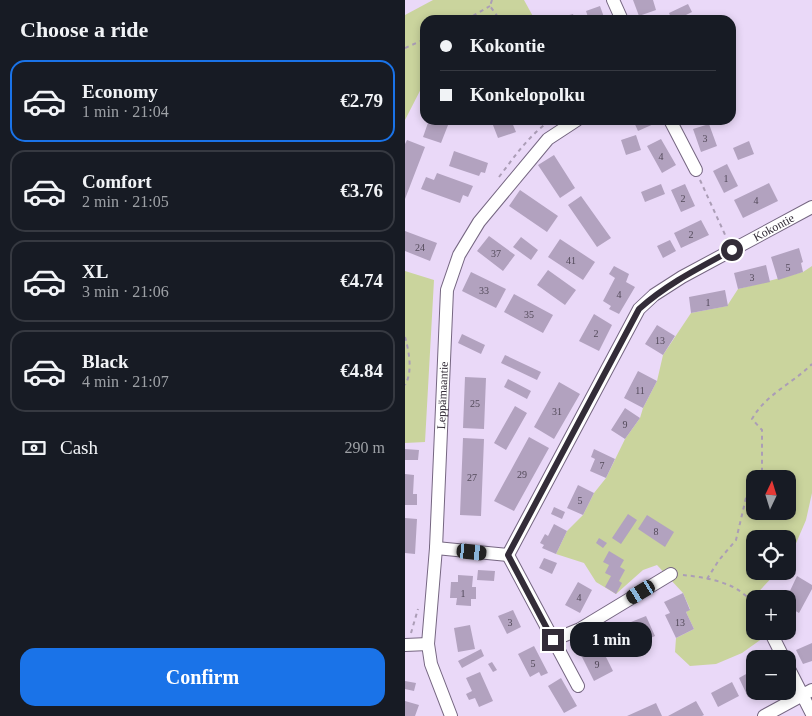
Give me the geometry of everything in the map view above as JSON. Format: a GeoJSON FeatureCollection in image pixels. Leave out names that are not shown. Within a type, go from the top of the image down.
{"type":"FeatureCollection","features":[{"type":"Feature","properties":{"kind":"street"},"geometry":{"type":"LineString","coordinates":[[613,0],[620,15]]}},
{"type":"Feature","properties":{"kind":"street","name":"Leppämaantie"},"geometry":{"type":"LineString","coordinates":[[451,716],[431,664],[428,644],[436,548],[447,290],[459,255],[479,222],[548,138],[569,125]]}},
{"type":"Feature","properties":{"kind":"street"},"geometry":{"type":"LineString","coordinates":[[672,125],[695,170]]}},
{"type":"Feature","properties":{"kind":"street","name":"Kokontie"},"geometry":{"type":"LineString","coordinates":[[508,555],[639,309],[654,295],[682,277],[812,207]]}},
{"type":"Feature","properties":{"kind":"street"},"geometry":{"type":"LineString","coordinates":[[436,548],[508,555],[578,686]]}},
{"type":"Feature","properties":{"kind":"street"},"geometry":{"type":"LineString","coordinates":[[553,640],[579,628],[671,574]]}},
{"type":"Feature","properties":{"kind":"street"},"geometry":{"type":"LineString","coordinates":[[405,645],[428,644]]}},
{"type":"Feature","properties":{"kind":"street"},"geometry":{"type":"LineString","coordinates":[[796,678],[807,692],[812,714]]}},
{"type":"Feature","properties":{"kind":"street"},"geometry":{"type":"LineString","coordinates":[[764,716],[807,692]]}},
{"type":"Feature","properties":{"kind":"path"},"geometry":{"type":"LineString","coordinates":[[475,15],[490,6],[492,0]]}},
{"type":"Feature","properties":{"kind":"path"},"geometry":{"type":"LineString","coordinates":[[490,6],[496,15]]}},
{"type":"Feature","properties":{"kind":"path"},"geometry":{"type":"LineString","coordinates":[[405,48],[420,41]]}},
{"type":"Feature","properties":{"kind":"path"},"geometry":{"type":"LineString","coordinates":[[695,170],[732,250]]}},
{"type":"Feature","properties":{"kind":"path"},"geometry":{"type":"LineString","coordinates":[[405,337],[410,353],[408,381],[405,386]]}},
{"type":"Feature","properties":{"kind":"path"},"geometry":{"type":"LineString","coordinates":[[762,470],[762,430],[752,419],[759,407],[770,396],[800,376],[812,364]]}},
{"type":"Feature","properties":{"kind":"path"},"geometry":{"type":"LineString","coordinates":[[707,579],[719,560],[736,540],[746,497]]}},
{"type":"Feature","properties":{"kind":"path"},"geometry":{"type":"LineString","coordinates":[[671,574],[724,583],[746,596]]}},
{"type":"Feature","properties":{"kind":"green space"},"geometry":{"type":"Polygon","coordinates":[[[433,0],[524,0],[532,15],[420,15],[420,91],[405,120],[405,15],[433,0]]]}},
{"type":"Feature","properties":{"kind":"green space"},"geometry":{"type":"Polygon","coordinates":[[[812,266],[812,493],[806,520],[796,543],[796,530],[746,530],[746,580],[770,580],[760,590],[746,590],[746,640],[760,640],[742,653],[716,664],[690,666],[675,652],[676,638],[694,629],[686,612],[690,609],[683,593],[657,565],[643,570],[616,594],[596,582],[584,563],[556,554],[567,531],[583,515],[594,493],[606,478],[625,439],[640,418],[657,381],[663,355],[691,313],[727,306],[738,289],[803,272],[812,266]]]}},
{"type":"Feature","properties":{"kind":"green space"},"geometry":{"type":"Polygon","coordinates":[[[405,271],[434,280],[425,442],[405,443],[405,271]]]}},
{"type":"Feature","properties":{"kind":"building"},"geometry":{"type":"Polygon","coordinates":[[[633,0],[653,0],[656,10],[639,15],[633,0]]]}},
{"type":"Feature","properties":{"kind":"building"},"geometry":{"type":"Polygon","coordinates":[[[688,4],[692,12],[686,15],[670,15],[669,13],[688,4]]]}},
{"type":"Feature","properties":{"kind":"building"},"geometry":{"type":"Polygon","coordinates":[[[600,6],[603,15],[587,15],[586,11],[600,6]]]}},
{"type":"Feature","properties":{"kind":"building"},"geometry":{"type":"Polygon","coordinates":[[[427,125],[448,125],[441,143],[423,137],[427,125]]]}},
{"type":"Feature","properties":{"kind":"building"},"geometry":{"type":"Polygon","coordinates":[[[493,125],[513,125],[516,132],[498,138],[493,125]]]}},
{"type":"Feature","properties":{"kind":"building"},"geometry":{"type":"Polygon","coordinates":[[[635,125],[652,125],[638,131],[635,125]]]}},
{"type":"Feature","properties":{"kind":"building"},"geometry":{"type":"Polygon","coordinates":[[[709,125],[717,146],[701,152],[693,129],[709,125]]]}},
{"type":"Feature","properties":{"kind":"building"},"geometry":{"type":"Polygon","coordinates":[[[636,135],[641,150],[626,155],[621,140],[636,135]]]}},
{"type":"Feature","properties":{"kind":"building"},"geometry":{"type":"Polygon","coordinates":[[[661,139],[676,165],[662,173],[647,146],[661,139]]]}},
{"type":"Feature","properties":{"kind":"building"},"geometry":{"type":"Polygon","coordinates":[[[407,140],[425,147],[405,199],[405,144],[407,140]]]}},
{"type":"Feature","properties":{"kind":"building"},"geometry":{"type":"Polygon","coordinates":[[[749,141],[754,154],[738,160],[733,148],[749,141]]]}},
{"type":"Feature","properties":{"kind":"building"},"geometry":{"type":"Polygon","coordinates":[[[454,151],[488,163],[485,173],[481,172],[479,176],[449,166],[454,151]]]}},
{"type":"Feature","properties":{"kind":"building"},"geometry":{"type":"Polygon","coordinates":[[[554,155],[575,188],[560,198],[538,165],[554,155]]]}},
{"type":"Feature","properties":{"kind":"building"},"geometry":{"type":"Polygon","coordinates":[[[727,164],[738,186],[724,193],[713,171],[727,164]]]}},
{"type":"Feature","properties":{"kind":"building"},"geometry":{"type":"Polygon","coordinates":[[[437,173],[473,186],[468,197],[463,195],[460,203],[421,189],[426,177],[434,180],[437,173]]]}},
{"type":"Feature","properties":{"kind":"building"},"geometry":{"type":"Polygon","coordinates":[[[769,183],[778,201],[743,218],[734,200],[769,183]]]}},
{"type":"Feature","properties":{"kind":"building"},"geometry":{"type":"Polygon","coordinates":[[[661,184],[665,194],[645,202],[641,192],[661,184]]]}},
{"type":"Feature","properties":{"kind":"building"},"geometry":{"type":"Polygon","coordinates":[[[685,184],[695,206],[681,212],[671,190],[685,184]]]}},
{"type":"Feature","properties":{"kind":"building"},"geometry":{"type":"Polygon","coordinates":[[[520,190],[558,216],[547,232],[509,206],[520,190]]]}},
{"type":"Feature","properties":{"kind":"building"},"geometry":{"type":"Polygon","coordinates":[[[581,196],[611,238],[597,247],[568,205],[581,196]]]}},
{"type":"Feature","properties":{"kind":"building"},"geometry":{"type":"Polygon","coordinates":[[[701,220],[709,235],[681,248],[674,233],[701,220]]]}},
{"type":"Feature","properties":{"kind":"building"},"geometry":{"type":"Polygon","coordinates":[[[405,231],[437,243],[430,261],[405,251],[405,231]]]}},
{"type":"Feature","properties":{"kind":"building"},"geometry":{"type":"Polygon","coordinates":[[[489,236],[515,255],[503,271],[477,251],[489,236]]]}},
{"type":"Feature","properties":{"kind":"building"},"geometry":{"type":"Polygon","coordinates":[[[521,237],[538,250],[531,260],[513,247],[521,237]]]}},
{"type":"Feature","properties":{"kind":"building"},"geometry":{"type":"Polygon","coordinates":[[[560,239],[595,262],[583,280],[548,257],[560,239]]]}},
{"type":"Feature","properties":{"kind":"building"},"geometry":{"type":"Polygon","coordinates":[[[670,240],[676,251],[663,258],[657,246],[670,240]]]}},
{"type":"Feature","properties":{"kind":"building"},"geometry":{"type":"Polygon","coordinates":[[[799,248],[803,262],[801,263],[803,272],[778,280],[771,257],[799,248]]]}},
{"type":"Feature","properties":{"kind":"building"},"geometry":{"type":"Polygon","coordinates":[[[766,265],[770,282],[738,289],[734,273],[766,265]]]}},
{"type":"Feature","properties":{"kind":"building"},"geometry":{"type":"Polygon","coordinates":[[[614,266],[629,274],[626,282],[635,287],[619,314],[609,309],[611,306],[603,301],[615,278],[609,274],[614,266]]]}},
{"type":"Feature","properties":{"kind":"building"},"geometry":{"type":"Polygon","coordinates":[[[548,270],[576,290],[565,305],[537,285],[548,270]]]}},
{"type":"Feature","properties":{"kind":"building"},"geometry":{"type":"Polygon","coordinates":[[[471,272],[506,289],[496,308],[462,291],[471,272]]]}},
{"type":"Feature","properties":{"kind":"building"},"geometry":{"type":"Polygon","coordinates":[[[725,290],[728,306],[691,313],[689,297],[725,290]]]}},
{"type":"Feature","properties":{"kind":"building"},"geometry":{"type":"Polygon","coordinates":[[[514,294],[553,315],[543,333],[504,312],[514,294]]]}},
{"type":"Feature","properties":{"kind":"building"},"geometry":{"type":"Polygon","coordinates":[[[594,314],[612,325],[599,351],[579,341],[594,314]]]}},
{"type":"Feature","properties":{"kind":"building"},"geometry":{"type":"Polygon","coordinates":[[[657,325],[675,336],[663,355],[645,344],[657,325]]]}},
{"type":"Feature","properties":{"kind":"building"},"geometry":{"type":"Polygon","coordinates":[[[462,334],[485,345],[481,354],[458,343],[462,334]]]}},
{"type":"Feature","properties":{"kind":"building"},"geometry":{"type":"Polygon","coordinates":[[[505,355],[541,372],[537,380],[501,363],[505,355]]]}},
{"type":"Feature","properties":{"kind":"building"},"geometry":{"type":"Polygon","coordinates":[[[638,371],[657,381],[643,408],[624,398],[638,371]]]}},
{"type":"Feature","properties":{"kind":"building"},"geometry":{"type":"Polygon","coordinates":[[[465,377],[486,378],[484,429],[463,428],[465,377]]]}},
{"type":"Feature","properties":{"kind":"building"},"geometry":{"type":"Polygon","coordinates":[[[508,379],[531,391],[527,399],[504,387],[508,379]]]}},
{"type":"Feature","properties":{"kind":"building"},"geometry":{"type":"Polygon","coordinates":[[[559,382],[580,394],[554,439],[534,427],[559,382]]]}},
{"type":"Feature","properties":{"kind":"building"},"geometry":{"type":"Polygon","coordinates":[[[515,406],[527,413],[506,450],[494,443],[515,406]]]}},
{"type":"Feature","properties":{"kind":"building"},"geometry":{"type":"Polygon","coordinates":[[[625,408],[640,418],[625,439],[611,430],[625,408]]]}},
{"type":"Feature","properties":{"kind":"building"},"geometry":{"type":"Polygon","coordinates":[[[529,437],[549,448],[514,511],[494,501],[529,437]]]}},
{"type":"Feature","properties":{"kind":"building"},"geometry":{"type":"Polygon","coordinates":[[[463,438],[484,439],[481,516],[460,515],[463,438]]]}},
{"type":"Feature","properties":{"kind":"building"},"geometry":{"type":"Polygon","coordinates":[[[405,449],[419,450],[418,460],[405,460],[405,449]]]}},
{"type":"Feature","properties":{"kind":"building"},"geometry":{"type":"Polygon","coordinates":[[[594,449],[615,459],[606,478],[590,471],[595,459],[591,457],[594,449]]]}},
{"type":"Feature","properties":{"kind":"building"},"geometry":{"type":"Polygon","coordinates":[[[405,474],[414,475],[413,494],[417,494],[417,505],[405,505],[405,474]]]}},
{"type":"Feature","properties":{"kind":"building"},"geometry":{"type":"Polygon","coordinates":[[[578,485],[594,493],[583,515],[567,508],[578,485]]]}},
{"type":"Feature","properties":{"kind":"building"},"geometry":{"type":"Polygon","coordinates":[[[554,507],[565,512],[562,519],[551,514],[554,507]]]}},
{"type":"Feature","properties":{"kind":"building"},"geometry":{"type":"Polygon","coordinates":[[[628,514],[637,520],[621,544],[612,538],[628,514]]]}},
{"type":"Feature","properties":{"kind":"building"},"geometry":{"type":"Polygon","coordinates":[[[647,515],[674,532],[665,547],[638,529],[647,515]]]}},
{"type":"Feature","properties":{"kind":"building"},"geometry":{"type":"Polygon","coordinates":[[[405,518],[417,519],[415,554],[405,553],[405,518]]]}},
{"type":"Feature","properties":{"kind":"building"},"geometry":{"type":"Polygon","coordinates":[[[554,524],[567,531],[556,554],[542,548],[544,545],[540,543],[545,534],[548,536],[554,524]]]}},
{"type":"Feature","properties":{"kind":"building"},"geometry":{"type":"Polygon","coordinates":[[[599,538],[607,543],[603,548],[596,543],[599,538]]]}},
{"type":"Feature","properties":{"kind":"building"},"geometry":{"type":"Polygon","coordinates":[[[609,551],[624,560],[620,567],[625,570],[619,581],[622,583],[616,594],[605,587],[611,576],[605,573],[609,565],[603,562],[609,551]]]}},
{"type":"Feature","properties":{"kind":"building"},"geometry":{"type":"Polygon","coordinates":[[[544,558],[557,563],[552,574],[539,568],[544,558]]]}},
{"type":"Feature","properties":{"kind":"building"},"geometry":{"type":"Polygon","coordinates":[[[478,570],[495,571],[494,581],[477,580],[478,570]]]}},
{"type":"Feature","properties":{"kind":"building"},"geometry":{"type":"Polygon","coordinates":[[[458,575],[473,576],[472,587],[476,587],[476,599],[471,599],[471,606],[456,605],[457,598],[450,598],[451,582],[458,582],[458,575]]]}},
{"type":"Feature","properties":{"kind":"building"},"geometry":{"type":"Polygon","coordinates":[[[797,576],[812,585],[812,589],[799,613],[796,611],[796,590],[790,590],[797,576]]]}},
{"type":"Feature","properties":{"kind":"building"},"geometry":{"type":"Polygon","coordinates":[[[578,582],[592,590],[580,613],[565,605],[578,582]]]}},
{"type":"Feature","properties":{"kind":"building"},"geometry":{"type":"Polygon","coordinates":[[[683,593],[690,610],[686,612],[694,629],[676,638],[665,615],[670,613],[664,602],[683,593]]]}},
{"type":"Feature","properties":{"kind":"building"},"geometry":{"type":"Polygon","coordinates":[[[513,610],[521,627],[507,634],[498,616],[513,610]]]}},
{"type":"Feature","properties":{"kind":"building"},"geometry":{"type":"Polygon","coordinates":[[[646,616],[655,636],[633,646],[630,641],[623,644],[616,628],[646,616]]]}},
{"type":"Feature","properties":{"kind":"building"},"geometry":{"type":"Polygon","coordinates":[[[470,625],[475,649],[458,652],[454,628],[470,625]]]}},
{"type":"Feature","properties":{"kind":"building"},"geometry":{"type":"Polygon","coordinates":[[[605,633],[609,643],[601,646],[596,637],[605,633]]]}},
{"type":"Feature","properties":{"kind":"building"},"geometry":{"type":"Polygon","coordinates":[[[812,643],[812,661],[803,664],[796,650],[812,643]]]}},
{"type":"Feature","properties":{"kind":"building"},"geometry":{"type":"Polygon","coordinates":[[[534,646],[548,673],[541,676],[539,672],[530,677],[518,654],[534,646]]]}},
{"type":"Feature","properties":{"kind":"building"},"geometry":{"type":"Polygon","coordinates":[[[601,647],[613,671],[594,681],[582,657],[601,647]]]}},
{"type":"Feature","properties":{"kind":"building"},"geometry":{"type":"Polygon","coordinates":[[[481,649],[484,656],[462,668],[458,661],[481,649]]]}},
{"type":"Feature","properties":{"kind":"building"},"geometry":{"type":"Polygon","coordinates":[[[492,662],[497,670],[493,672],[488,664],[492,662]]]}},
{"type":"Feature","properties":{"kind":"building"},"geometry":{"type":"Polygon","coordinates":[[[480,672],[493,701],[479,707],[475,698],[469,700],[466,694],[472,691],[466,678],[480,672]]]}},
{"type":"Feature","properties":{"kind":"building"},"geometry":{"type":"Polygon","coordinates":[[[746,674],[746,693],[739,678],[746,674]]]}},
{"type":"Feature","properties":{"kind":"building"},"geometry":{"type":"Polygon","coordinates":[[[561,678],[577,706],[564,713],[548,686],[561,678]]]}},
{"type":"Feature","properties":{"kind":"building"},"geometry":{"type":"Polygon","coordinates":[[[405,681],[416,683],[414,691],[405,689],[405,681]]]}},
{"type":"Feature","properties":{"kind":"building"},"geometry":{"type":"Polygon","coordinates":[[[732,682],[739,696],[718,707],[711,693],[732,682]]]}},
{"type":"Feature","properties":{"kind":"building"},"geometry":{"type":"Polygon","coordinates":[[[405,701],[419,705],[415,716],[405,716],[405,701]]]}},
{"type":"Feature","properties":{"kind":"building"},"geometry":{"type":"Polygon","coordinates":[[[696,701],[704,715],[668,716],[696,701]]]}},
{"type":"Feature","properties":{"kind":"building"},"geometry":{"type":"Polygon","coordinates":[[[656,703],[662,716],[627,716],[656,703]]]}},
{"type":"Feature","properties":{"kind":"route"},"geometry":{"type":"LineString","coordinates":[[553,640],[508,555],[639,309],[654,295],[682,277],[732,250]]}}]}
